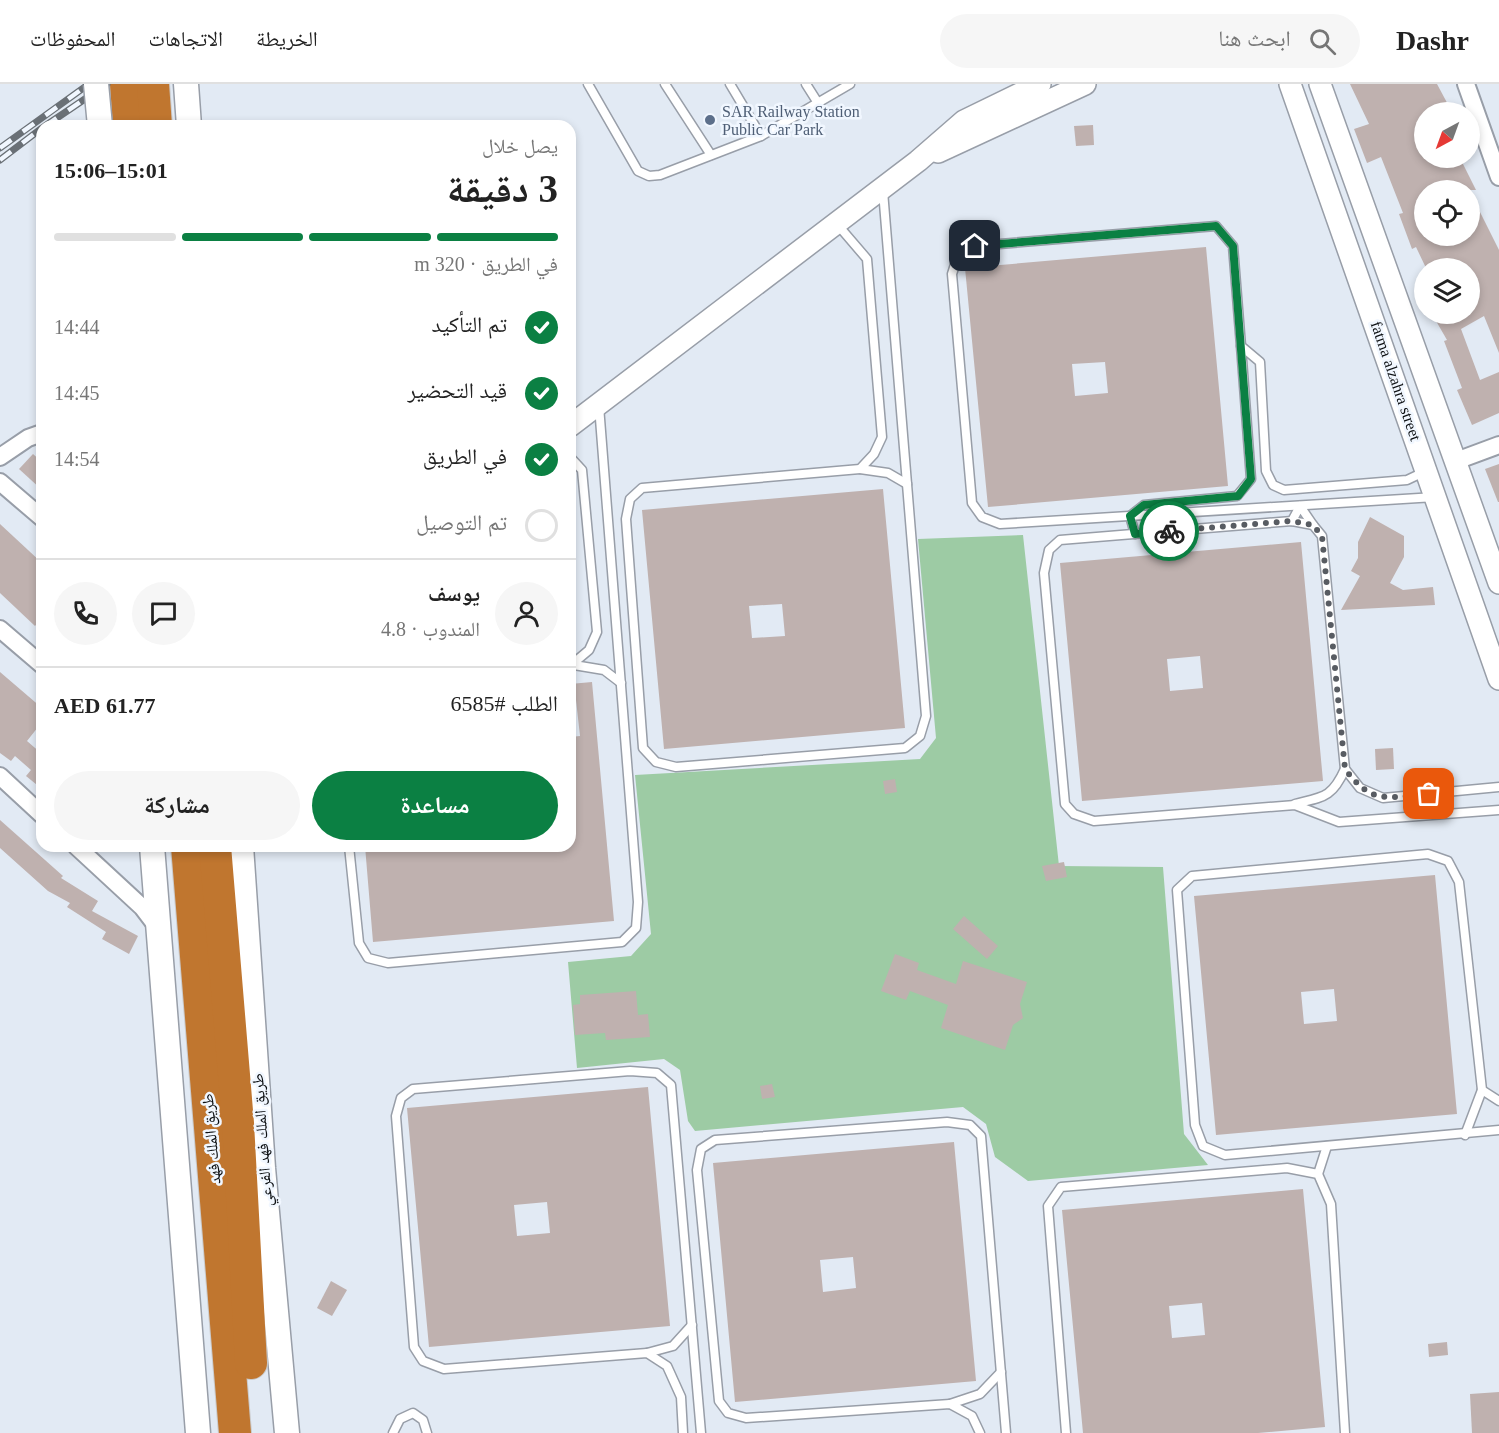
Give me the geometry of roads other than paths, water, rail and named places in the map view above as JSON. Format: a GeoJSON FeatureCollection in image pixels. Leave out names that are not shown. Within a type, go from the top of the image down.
{"type":"FeatureCollection","features":[{"type":"Feature","properties":{"kind":"highway"},"geometry":{"type":"LineString","coordinates":[[126,84],[129,120]]}},
{"type":"Feature","properties":{"kind":"highway"},"geometry":{"type":"LineString","coordinates":[[153,84],[156,120]]}},
{"type":"Feature","properties":{"kind":"highway","name":"طريق الملك فهد"},"geometry":{"type":"LineString","coordinates":[[187,852],[235,1433]]}},
{"type":"Feature","properties":{"kind":"highway","name":"طريق الملك فهد"},"geometry":{"type":"LineString","coordinates":[[215,852],[238,1123],[249,1345],[257,1433]]}},
{"type":"Feature","properties":{"kind":"main road"},"geometry":{"type":"LineString","coordinates":[[96,84],[99,120]]}},
{"type":"Feature","properties":{"kind":"main road"},"geometry":{"type":"LineString","coordinates":[[186,84],[189,120]]}},
{"type":"Feature","properties":{"kind":"main road"},"geometry":{"type":"LineString","coordinates":[[153,852],[198,1433]]}},
{"type":"Feature","properties":{"kind":"main road","name":"طريق الملك فهد الفرعي"},"geometry":{"type":"LineString","coordinates":[[241,852],[263,1168],[287,1433]]}},
{"type":"Feature","properties":{"kind":"street"},"geometry":{"type":"LineString","coordinates":[[576,421],[918,161],[964,121],[1040,84]]}},
{"type":"Feature","properties":{"kind":"street"},"geometry":{"type":"LineString","coordinates":[[918,161],[1085,84]]}},
{"type":"Feature","properties":{"kind":"street","name":"fatma alzahra street"},"geometry":{"type":"LineString","coordinates":[[1290,84],[1499,679]]}},
{"type":"Feature","properties":{"kind":"street"},"geometry":{"type":"LineString","coordinates":[[1320,84],[1499,583]]}},
{"type":"Feature","properties":{"kind":"street"},"geometry":{"type":"LineString","coordinates":[[1466,84],[1499,177]]}},
{"type":"Feature","properties":{"kind":"street"},"geometry":{"type":"LineString","coordinates":[[0,457],[36,435]]}},
{"type":"Feature","properties":{"kind":"street"},"geometry":{"type":"LineString","coordinates":[[1456,461],[1499,445]]}},
{"type":"Feature","properties":{"kind":"street"},"geometry":{"type":"LineString","coordinates":[[1427,471],[1441,467],[1447,472],[1462,511],[1491,559]]}},
{"type":"Feature","properties":{"kind":"street"},"geometry":{"type":"LineString","coordinates":[[0,482],[36,513]]}},
{"type":"Feature","properties":{"kind":"street"},"geometry":{"type":"LineString","coordinates":[[0,629],[36,660]]}},
{"type":"Feature","properties":{"kind":"street"},"geometry":{"type":"LineString","coordinates":[[0,776],[36,809]]}},
{"type":"Feature","properties":{"kind":"street"},"geometry":{"type":"LineString","coordinates":[[82,852],[142,907],[159,928]]}},
{"type":"Feature","properties":{"kind":"lane"},"geometry":{"type":"LineString","coordinates":[[588,84],[638,171],[649,176],[660,175],[760,136],[850,84]]}},
{"type":"Feature","properties":{"kind":"lane"},"geometry":{"type":"LineString","coordinates":[[665,84],[711,155]]}},
{"type":"Feature","properties":{"kind":"lane"},"geometry":{"type":"LineString","coordinates":[[730,84],[760,136]]}},
{"type":"Feature","properties":{"kind":"lane"},"geometry":{"type":"LineString","coordinates":[[806,84],[818,103]]}},
{"type":"Feature","properties":{"kind":"lane"},"geometry":{"type":"LineString","coordinates":[[995,106],[1015,84]]}},
{"type":"Feature","properties":{"kind":"lane"},"geometry":{"type":"LineString","coordinates":[[882,188],[907,484],[926,716],[920,736],[905,748],[676,768],[656,762],[643,748],[626,519],[630,499],[642,488],[860,470],[888,473],[907,484]]}},
{"type":"Feature","properties":{"kind":"lane"},"geometry":{"type":"LineString","coordinates":[[836,223],[867,259],[882,437],[874,454],[860,470]]}},
{"type":"Feature","properties":{"kind":"lane"},"geometry":{"type":"LineString","coordinates":[[1130,516],[1144,505],[1238,496],[1251,479],[1233,246],[1216,226],[975,246],[958,255],[952,274],[972,503],[982,517],[999,524],[1130,516],[1436,497]]}},
{"type":"Feature","properties":{"kind":"lane"},"geometry":{"type":"LineString","coordinates":[[1241,346],[1260,362],[1266,471],[1273,485],[1284,490],[1407,480],[1427,471]]}},
{"type":"Feature","properties":{"kind":"lane"},"geometry":{"type":"LineString","coordinates":[[350,852],[359,943],[368,958],[388,963],[622,942],[636,928],[638,902],[599,404]]}},
{"type":"Feature","properties":{"kind":"lane"},"geometry":{"type":"LineString","coordinates":[[576,464],[582,470],[597,632],[589,650],[576,662]]}},
{"type":"Feature","properties":{"kind":"lane"},"geometry":{"type":"LineString","coordinates":[[1292,521],[1300,506],[1322,536],[1345,769],[1338,785],[1328,796],[1295,805],[1094,821],[1074,814],[1065,804],[1044,573],[1049,550],[1060,540],[1292,521],[1313,525]]}},
{"type":"Feature","properties":{"kind":"lane"},"geometry":{"type":"LineString","coordinates":[[1130,516],[1135,534]]}},
{"type":"Feature","properties":{"kind":"lane"},"geometry":{"type":"LineString","coordinates":[[576,666],[604,670],[621,682]]}},
{"type":"Feature","properties":{"kind":"lane"},"geometry":{"type":"LineString","coordinates":[[1345,769],[1360,788],[1383,798],[1499,787]]}},
{"type":"Feature","properties":{"kind":"lane"},"geometry":{"type":"LineString","coordinates":[[1295,805],[1340,822],[1499,810]]}},
{"type":"Feature","properties":{"kind":"lane"},"geometry":{"type":"LineString","coordinates":[[1465,1135],[1482,1090],[1459,882],[1448,861],[1428,854],[1192,876],[1177,890],[1195,1125],[1203,1146],[1225,1155],[1465,1135],[1499,1130]]}},
{"type":"Feature","properties":{"kind":"lane"},"geometry":{"type":"LineString","coordinates":[[692,1325],[673,1346],[647,1353],[444,1369],[423,1361],[414,1347],[396,1116],[401,1098],[413,1089],[630,1071],[657,1072],[671,1085],[692,1325],[701,1433]]}},
{"type":"Feature","properties":{"kind":"lane"},"geometry":{"type":"LineString","coordinates":[[1482,1090],[1499,1101]]}},
{"type":"Feature","properties":{"kind":"lane"},"geometry":{"type":"LineString","coordinates":[[1001,1372],[980,1394],[950,1404],[746,1418],[728,1413],[719,1401],[697,1170],[702,1149],[715,1140],[947,1122],[970,1125],[981,1136],[1001,1372],[1006,1433]]}},
{"type":"Feature","properties":{"kind":"lane"},"geometry":{"type":"LineString","coordinates":[[1327,1146],[1318,1174],[1331,1204],[1344,1432]]}},
{"type":"Feature","properties":{"kind":"lane"},"geometry":{"type":"LineString","coordinates":[[1066,1433],[1048,1206],[1061,1186],[1287,1168],[1318,1174]]}},
{"type":"Feature","properties":{"kind":"lane"},"geometry":{"type":"LineString","coordinates":[[647,1353],[667,1366],[681,1397],[682,1433]]}},
{"type":"Feature","properties":{"kind":"lane"},"geometry":{"type":"LineString","coordinates":[[950,1404],[972,1416],[980,1433]]}},
{"type":"Feature","properties":{"kind":"lane"},"geometry":{"type":"LineString","coordinates":[[393,1433],[400,1419],[413,1413],[423,1420],[427,1433]]}},
{"type":"Feature","properties":{"kind":"railway"},"geometry":{"type":"LineString","coordinates":[[39,120],[89,84]]}},
{"type":"Feature","properties":{"kind":"railway"},"geometry":{"type":"LineString","coordinates":[[54,120],[107,84]]}},
{"type":"Feature","properties":{"kind":"railway"},"geometry":{"type":"LineString","coordinates":[[0,148],[36,122]]}},
{"type":"Feature","properties":{"kind":"railway"},"geometry":{"type":"LineString","coordinates":[[0,160],[36,133]]}},
{"type":"Feature","properties":{"kind":"place","name":"SAR Railway Station Public Car Park"},"geometry":{"type":"Point","coordinates":[710,120]}}]}
